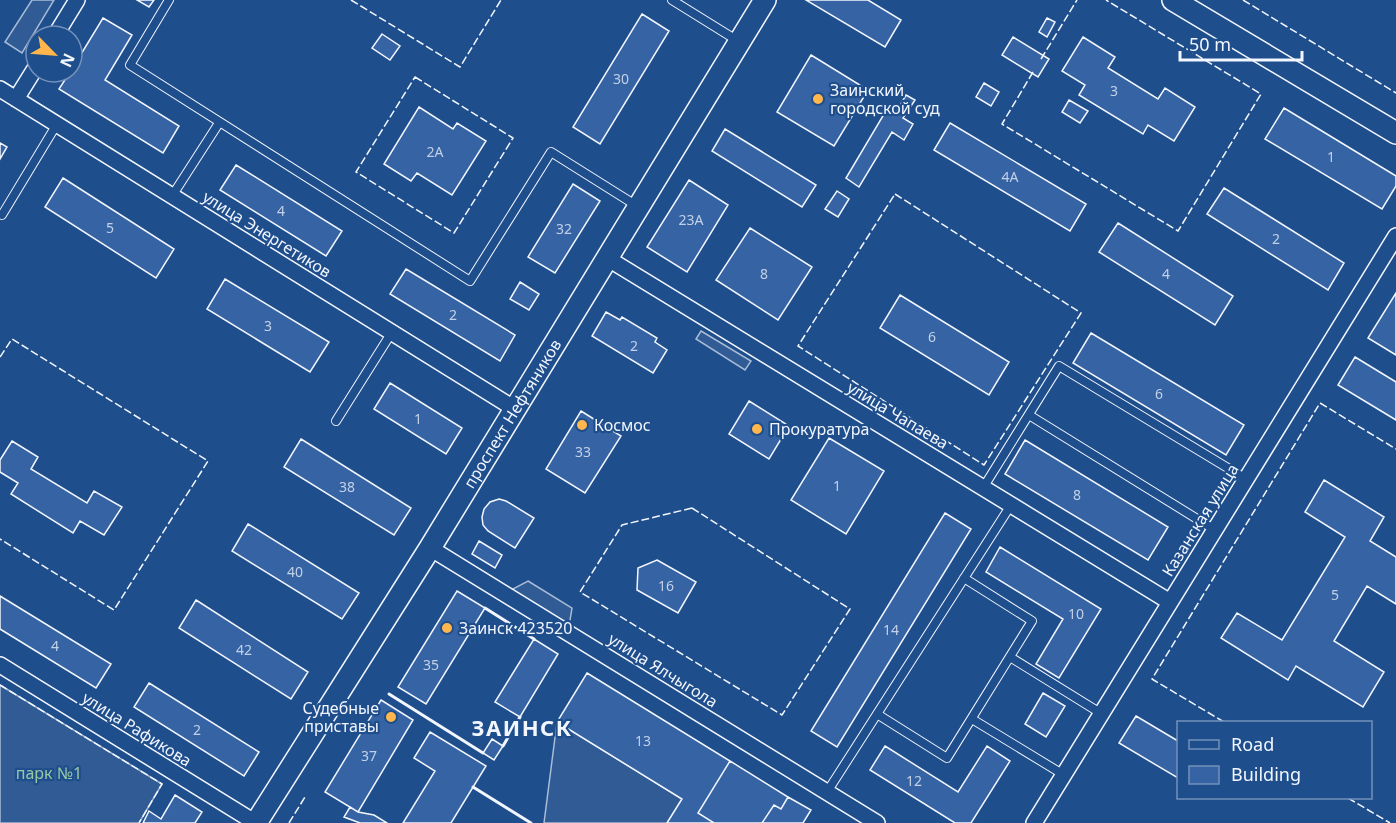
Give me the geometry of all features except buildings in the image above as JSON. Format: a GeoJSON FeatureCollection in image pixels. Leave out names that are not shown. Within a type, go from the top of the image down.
{"type":"FeatureCollection","features":[{"type":"Feature","properties":{"kind":"main road","name":"проспект Нефтяников"},"geometry":{"type":"LineString","coordinates":[[256,823],[430,548],[765,0]]}},
{"type":"Feature","properties":{"kind":"main road"},"geometry":{"type":"LineString","coordinates":[[1173,0],[1396,133]]}},
{"type":"Feature","properties":{"kind":"street"},"geometry":{"type":"LineString","coordinates":[[62,24],[77,0]]}},
{"type":"Feature","properties":{"kind":"street"},"geometry":{"type":"LineString","coordinates":[[16,99],[25,84]]}},
{"type":"Feature","properties":{"kind":"street","name":"улица Энергетиков"},"geometry":{"type":"LineString","coordinates":[[0,89],[515,409]]}},
{"type":"Feature","properties":{"kind":"street","name":"Казанская улица"},"geometry":{"type":"LineString","coordinates":[[1034,823],[1396,236]]}},
{"type":"Feature","properties":{"kind":"street","name":"улица Чапаева"},"geometry":{"type":"LineString","coordinates":[[607,258],[1170,602]]}},
{"type":"Feature","properties":{"kind":"street","name":"улица Ялчыгола"},"geometry":{"type":"LineString","coordinates":[[430,548],[877,823]]}},
{"type":"Feature","properties":{"kind":"street","name":"улица Рафикова"},"geometry":{"type":"LineString","coordinates":[[0,665],[256,823]]}},
{"type":"Feature","properties":{"kind":"lane"},"geometry":{"type":"LineString","coordinates":[[169,0],[130,66],[470,281],[551,152],[639,206]]}},
{"type":"Feature","properties":{"kind":"lane"},"geometry":{"type":"LineString","coordinates":[[672,0],[739,42]]}},
{"type":"Feature","properties":{"kind":"lane"},"geometry":{"type":"LineString","coordinates":[[172,196],[219,123]]}},
{"type":"Feature","properties":{"kind":"lane"},"geometry":{"type":"LineString","coordinates":[[2,215],[57,124]]}},
{"type":"Feature","properties":{"kind":"lane"},"geometry":{"type":"LineString","coordinates":[[336,421],[392,332]]}},
{"type":"Feature","properties":{"kind":"lane"},"geometry":{"type":"LineString","coordinates":[[983,488],[1059,366],[1246,479]]}},
{"type":"Feature","properties":{"kind":"lane"},"geometry":{"type":"LineString","coordinates":[[1029,415],[1215,530]]}},
{"type":"Feature","properties":{"kind":"lane"},"geometry":{"type":"LineString","coordinates":[[827,792],[1011,505]]}},
{"type":"Feature","properties":{"kind":"lane"},"geometry":{"type":"LineString","coordinates":[[877,714],[947,758],[1032,621],[964,578]]}},
{"type":"Feature","properties":{"kind":"lane"},"geometry":{"type":"LineString","coordinates":[[1010,657],[1102,714]]}},
{"type":"Feature","properties":{"kind":"lane"},"geometry":{"type":"LineString","coordinates":[[972,718],[1064,774]]}},
{"type":"Feature","properties":{"kind":"shaded area"},"geometry":{"type":"Polygon","coordinates":[[[32,0],[54,0],[40,24],[24,24],[22,53],[5,42],[32,0]]]}},
{"type":"Feature","properties":{"kind":"shaded area"},"geometry":{"type":"Polygon","coordinates":[[[701,331],[751,361],[745,370],[696,339],[701,331]]]}},
{"type":"Feature","properties":{"kind":"shaded area"},"geometry":{"type":"Polygon","coordinates":[[[528,581],[572,608],[569,626],[511,590],[528,581]]]}},
{"type":"Feature","properties":{"kind":"shaded area","name":"парк №1"},"geometry":{"type":"Polygon","coordinates":[[[0,685],[162,784],[139,823],[0,823],[0,685]]]}},
{"type":"Feature","properties":{"kind":"shaded area"},"geometry":{"type":"Polygon","coordinates":[[[557,722],[682,799],[667,823],[544,823],[557,722]]]}},
{"type":"Feature","properties":{"kind":"fence"},"geometry":{"type":"LineString","coordinates":[[351,0],[460,67],[501,0]]}},
{"type":"Feature","properties":{"kind":"fence"},"geometry":{"type":"LineString","coordinates":[[1041,59],[1077,0]]}},
{"type":"Feature","properties":{"kind":"fence"},"geometry":{"type":"LineString","coordinates":[[1033,72],[1002,124],[1178,231],[1261,94],[1106,0]]}},
{"type":"Feature","properties":{"kind":"fence"},"geometry":{"type":"LineString","coordinates":[[1243,0],[1396,93]]}},
{"type":"Feature","properties":{"kind":"fence"},"geometry":{"type":"LineString","coordinates":[[415,77],[513,138],[454,233],[356,172],[415,77]]}},
{"type":"Feature","properties":{"kind":"fence"},"geometry":{"type":"LineString","coordinates":[[895,194],[1081,313],[984,465],[798,346],[895,194]]}},
{"type":"Feature","properties":{"kind":"fence"},"geometry":{"type":"LineString","coordinates":[[0,357],[12,339],[208,461],[114,610],[0,539]]}},
{"type":"Feature","properties":{"kind":"fence"},"geometry":{"type":"LineString","coordinates":[[1222,721],[1152,679],[1320,403],[1396,449]]}},
{"type":"Feature","properties":{"kind":"fence"},"geometry":{"type":"LineString","coordinates":[[692,508],[850,609],[782,715],[580,592],[622,525],[692,508]]}},
{"type":"Feature","properties":{"kind":"fence"},"geometry":{"type":"LineString","coordinates":[[0,685],[162,784],[139,823]]}},
{"type":"Feature","properties":{"kind":"fence"},"geometry":{"type":"LineString","coordinates":[[289,823],[305,797]]}},
{"type":"Feature","properties":{"kind":"fence"},"geometry":{"type":"LineString","coordinates":[[1350,799],[1390,823]]}},
{"type":"Feature","properties":{"kind":"wall"},"geometry":{"type":"LineString","coordinates":[[485,608],[534,639]]}},
{"type":"Feature","properties":{"kind":"wall"},"geometry":{"type":"LineString","coordinates":[[389,694],[483,753]]}},
{"type":"Feature","properties":{"kind":"wall"},"geometry":{"type":"LineString","coordinates":[[503,746],[520,717]]}},
{"type":"Feature","properties":{"kind":"wall"},"geometry":{"type":"LineString","coordinates":[[473,787],[531,823]]}},
{"type":"Feature","properties":{"kind":"place","name":"Заинский городской суд"},"geometry":{"type":"Point","coordinates":[818,99]}},
{"type":"Feature","properties":{"kind":"place","name":"Космос"},"geometry":{"type":"Point","coordinates":[582,425]}},
{"type":"Feature","properties":{"kind":"place","name":"Прокуратура"},"geometry":{"type":"Point","coordinates":[757,429]}},
{"type":"Feature","properties":{"kind":"place","name":"Заинск 423520"},"geometry":{"type":"Point","coordinates":[447,628]}},
{"type":"Feature","properties":{"kind":"place","name":"Судебные приставы"},"geometry":{"type":"Point","coordinates":[391,717]}},
{"type":"Feature","properties":{"kind":"district","name":"ЗАИНСК"},"geometry":{"type":"Point","coordinates":[522,728]}}]}
